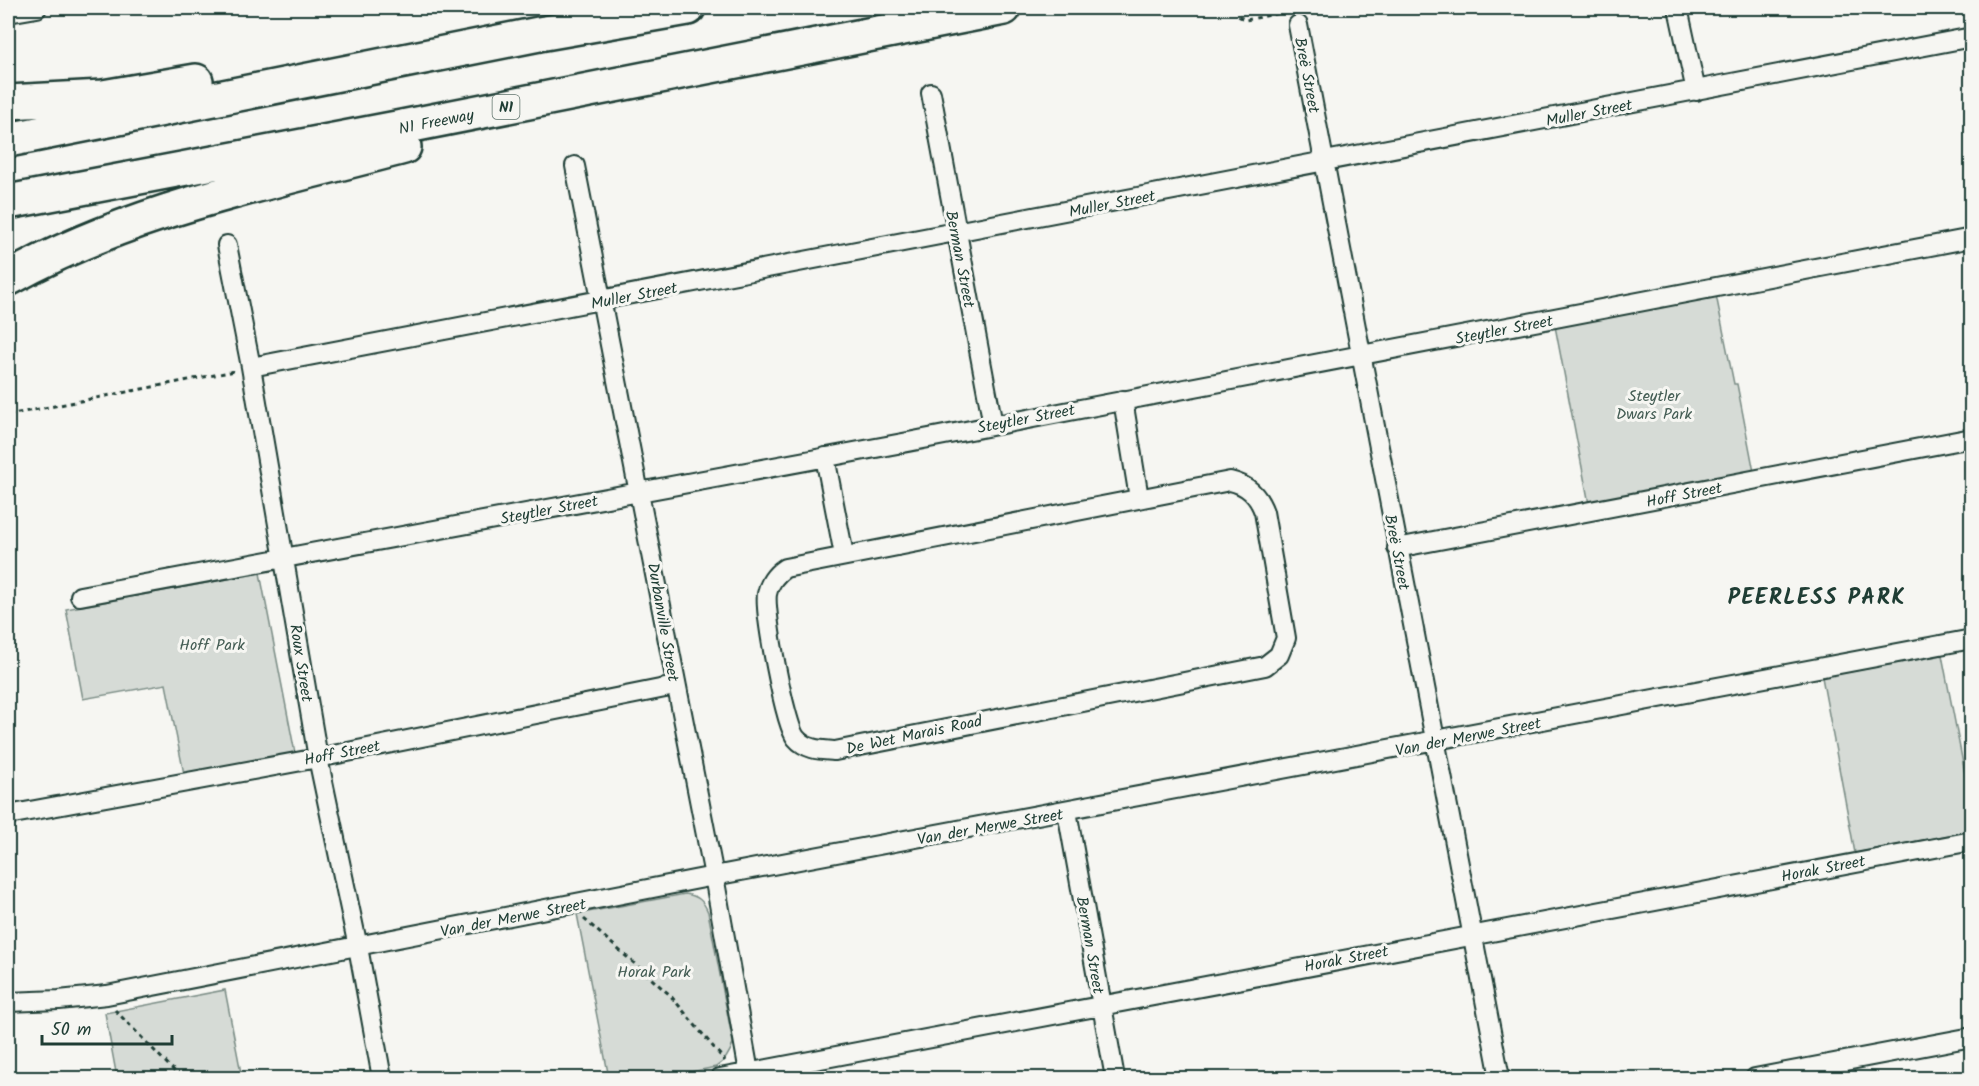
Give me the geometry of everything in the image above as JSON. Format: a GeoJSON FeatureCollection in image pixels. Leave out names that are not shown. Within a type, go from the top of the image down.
{"type":"FeatureCollection","features":[{"type":"Feature","properties":{"kind":"highway"},"geometry":{"type":"LineString","coordinates":[[8,140],[539,34],[688,8]]}},
{"type":"Feature","properties":{"kind":"highway","name":"N1 Freeway"},"geometry":{"type":"LineString","coordinates":[[8,202],[595,90],[1004,8]]}},
{"type":"Feature","properties":{"kind":"highway"},"geometry":{"type":"LineString","coordinates":[[8,102],[104,97],[496,33],[539,34]]}},
{"type":"Feature","properties":{"kind":"highway"},"geometry":{"type":"LineString","coordinates":[[8,279],[87,238],[162,210],[532,113],[595,90]]}},
{"type":"Feature","properties":{"kind":"street"},"geometry":{"type":"LineString","coordinates":[[8,13],[37,8]]}},
{"type":"Feature","properties":{"kind":"street"},"geometry":{"type":"LineString","coordinates":[[1678,8],[1696,91]]}},
{"type":"Feature","properties":{"kind":"street","name":"Breë Street"},"geometry":{"type":"LineString","coordinates":[[1294,18],[1325,162],[1500,1078]]}},
{"type":"Feature","properties":{"kind":"street","name":"Muller Street"},"geometry":{"type":"LineString","coordinates":[[251,368],[1971,37]]}},
{"type":"Feature","properties":{"kind":"street","name":"Berman Street"},"geometry":{"type":"LineString","coordinates":[[931,93],[993,425]]}},
{"type":"Feature","properties":{"kind":"street","name":"Durbanville Street"},"geometry":{"type":"LineString","coordinates":[[574,166],[714,876],[739,1076]]}},
{"type":"Feature","properties":{"kind":"street","name":"Steytler Street"},"geometry":{"type":"LineString","coordinates":[[80,596],[825,457],[1971,238]]}},
{"type":"Feature","properties":{"kind":"street","name":"Roux Street"},"geometry":{"type":"LineString","coordinates":[[227,245],[285,559],[318,758],[358,947],[382,1078]]}},
{"type":"Feature","properties":{"kind":"street"},"geometry":{"type":"LineString","coordinates":[[1123,400],[1139,498]]}},
{"type":"Feature","properties":{"kind":"street","name":"Hoff Street"},"geometry":{"type":"LineString","coordinates":[[1397,548],[1971,438]]}},
{"type":"Feature","properties":{"kind":"street"},"geometry":{"type":"LineString","coordinates":[[825,457],[844,555]]}},
{"type":"Feature","properties":{"kind":"street","name":"De Wet Marais Road"},"geometry":{"type":"LineString","coordinates":[[1230,481],[1246,487],[1255,494],[1264,512],[1286,638],[1274,661],[1256,668],[834,751],[814,749],[797,739],[788,717],[767,596],[773,579],[785,567],[1139,498],[1230,481]]}},
{"type":"Feature","properties":{"kind":"street","name":"Van der Merwe Street"},"geometry":{"type":"LineString","coordinates":[[8,1002],[107,995],[714,876],[1067,812],[1971,639]]}},
{"type":"Feature","properties":{"kind":"street","name":"Hoff Street"},"geometry":{"type":"LineString","coordinates":[[8,815],[318,758],[675,686]]}},
{"type":"Feature","properties":{"kind":"street","name":"Berman Street"},"geometry":{"type":"LineString","coordinates":[[1067,812],[1115,1078]]}},
{"type":"Feature","properties":{"kind":"street","name":"Horak Street"},"geometry":{"type":"LineString","coordinates":[[739,1076],[1473,934],[1971,841]]}},
{"type":"Feature","properties":{"kind":"street"},"geometry":{"type":"LineString","coordinates":[[1755,1078],[1971,1037]]}},
{"type":"Feature","properties":{"kind":"path"},"geometry":{"type":"LineString","coordinates":[[1241,8],[1238,16],[1246,20],[1294,18]]}},
{"type":"Feature","properties":{"kind":"path"},"geometry":{"type":"LineString","coordinates":[[8,415],[251,368]]}},
{"type":"Feature","properties":{"kind":"path"},"geometry":{"type":"LineString","coordinates":[[569,906],[670,995],[739,1076]]}},
{"type":"Feature","properties":{"kind":"path"},"geometry":{"type":"LineString","coordinates":[[107,995],[116,1012],[181,1078]]}},
{"type":"Feature","properties":{"kind":"green space","name":"Steytler Dwars Park"},"geometry":{"type":"Polygon","coordinates":[[[1716,295],[1734,384],[1737,384],[1754,472],[1589,504],[1555,326],[1716,295]]]}},
{"type":"Feature","properties":{"kind":"green space","name":"Hoff Park"},"geometry":{"type":"Polygon","coordinates":[[[260,573],[295,753],[184,774],[166,684],[83,699],[66,609],[260,573]]]}},
{"type":"Feature","properties":{"kind":"green space"},"geometry":{"type":"Polygon","coordinates":[[[1942,655],[1971,805],[1971,831],[1855,853],[1822,677],[1942,655]]]}},
{"type":"Feature","properties":{"kind":"green space","name":"Horak Park"},"geometry":{"type":"Polygon","coordinates":[[[685,894],[700,899],[708,912],[733,1043],[725,1059],[716,1067],[661,1078],[609,1078],[577,914],[685,894]]]}},
{"type":"Feature","properties":{"kind":"green space"},"geometry":{"type":"Polygon","coordinates":[[[225,990],[242,1078],[117,1078],[105,1013],[225,990]]]}},
{"type":"Feature","properties":{"kind":"district","name":"PEERLESS PARK"},"geometry":{"type":"Point","coordinates":[1817,596]}}]}
